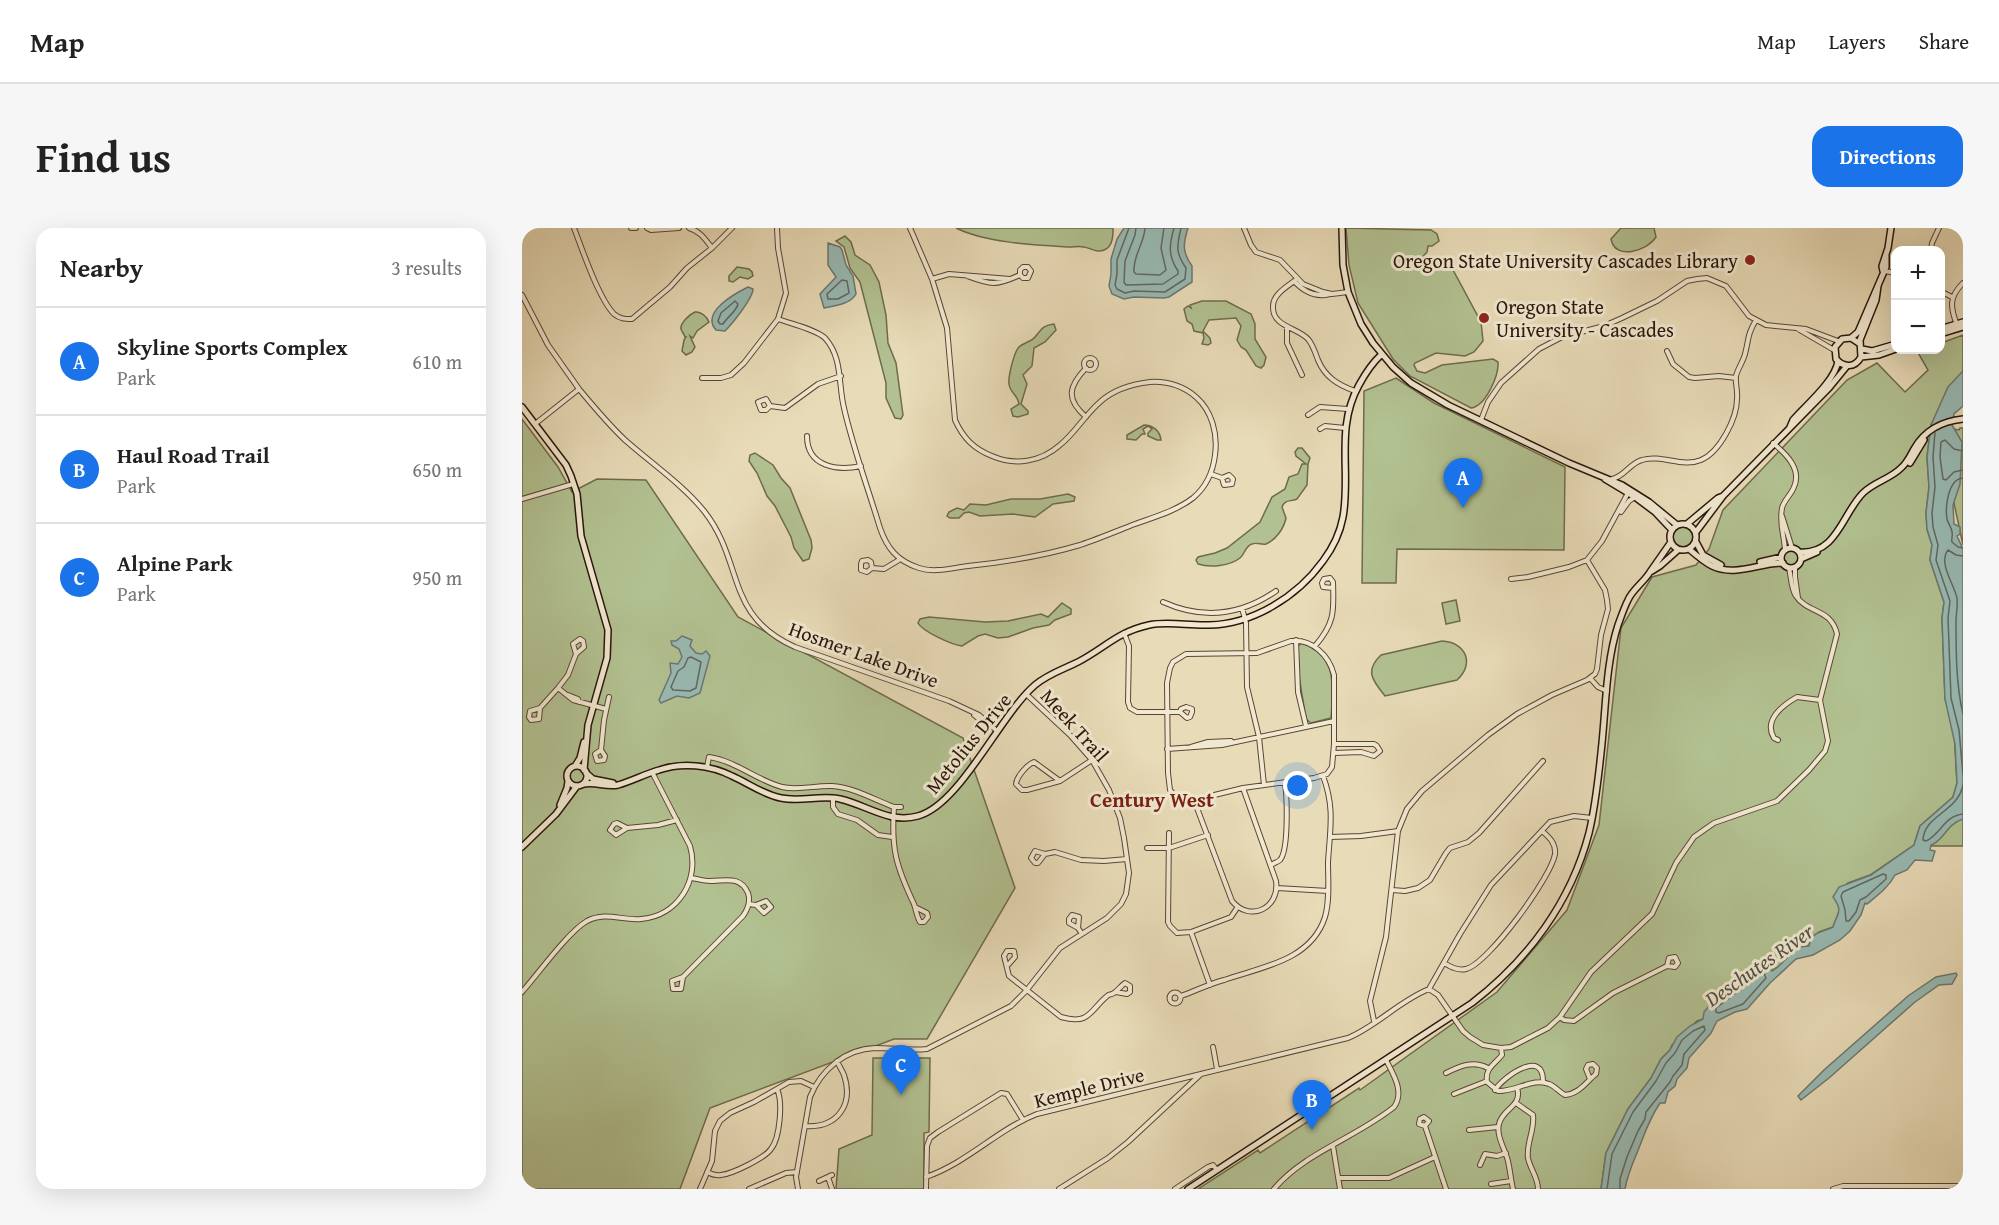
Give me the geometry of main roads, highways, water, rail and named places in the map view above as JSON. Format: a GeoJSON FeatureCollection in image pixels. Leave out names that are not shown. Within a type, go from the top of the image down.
{"type":"FeatureCollection","features":[{"type":"Feature","properties":{"kind":"main road"},"geometry":{"type":"LineString","coordinates":[[1342,228],[1343,265],[1348,292],[1361,324],[1382,355],[1411,383],[1431,396],[1629,491],[1655,512],[1672,530]]}},
{"type":"Feature","properties":{"kind":"main road"},"geometry":{"type":"LineString","coordinates":[[1789,428],[1793,420],[1828,382],[1837,368],[1838,361],[1834,350],[1838,341],[1851,338],[1857,332],[1886,267],[1891,228]]}},
{"type":"Feature","properties":{"kind":"main road"},"geometry":{"type":"LineString","coordinates":[[1878,286],[1876,300],[1862,334],[1861,357],[1856,364],[1847,366],[1829,388],[1723,496],[1696,532],[1699,550],[1717,564],[1726,566],[1744,567],[1782,560],[1792,567],[1801,559],[1831,544],[1843,532],[1852,513],[1863,498],[1874,488],[1899,474],[1921,444],[1932,434],[1946,426],[1963,421]]}},
{"type":"Feature","properties":{"kind":"main road"},"geometry":{"type":"LineString","coordinates":[[1945,328],[1960,326]]}},
{"type":"Feature","properties":{"kind":"main road"},"geometry":{"type":"LineString","coordinates":[[1945,332],[1960,326]]}},
{"type":"Feature","properties":{"kind":"main road"},"geometry":{"type":"LineString","coordinates":[[1851,338],[1872,351],[1891,345]]}},
{"type":"Feature","properties":{"kind":"main road"},"geometry":{"type":"LineString","coordinates":[[1861,357],[1891,351]]}},
{"type":"Feature","properties":{"kind":"main road","name":"Metolius Drive"},"geometry":{"type":"LineString","coordinates":[[579,785],[589,783],[609,786],[677,766],[707,767],[725,772],[780,798],[841,799],[893,818],[919,816],[942,803],[1026,694],[1046,678],[1084,659],[1124,633],[1168,623],[1214,625],[1246,618],[1276,604],[1303,584],[1328,553],[1339,529],[1344,510],[1345,428],[1348,409],[1367,371],[1382,355]]}},
{"type":"Feature","properties":{"kind":"main road"},"geometry":{"type":"LineString","coordinates":[[1838,361],[1847,366]]}},
{"type":"Feature","properties":{"kind":"main road"},"geometry":{"type":"LineString","coordinates":[[522,407],[566,465],[574,484],[580,536],[608,630],[607,658],[592,705],[580,759],[567,773],[567,790],[553,816]]}},
{"type":"Feature","properties":{"kind":"main road"},"geometry":{"type":"LineString","coordinates":[[1782,560],[1785,550],[1792,548],[1799,552],[1811,551],[1835,536],[1862,494],[1896,472],[1911,458]]}},
{"type":"Feature","properties":{"kind":"main road"},"geometry":{"type":"LineString","coordinates":[[1603,478],[1620,484],[1677,525],[1688,525],[1696,532]]}},
{"type":"Feature","properties":{"kind":"main road"},"geometry":{"type":"LineString","coordinates":[[1688,525],[1723,496]]}},
{"type":"Feature","properties":{"kind":"main road"},"geometry":{"type":"LineString","coordinates":[[1188,1189],[1453,1016],[1506,974],[1543,932],[1564,898],[1586,845],[1598,778],[1612,647],[1619,623],[1634,592],[1652,571],[1671,542],[1672,530],[1677,525]]}},
{"type":"Feature","properties":{"kind":"main road"},"geometry":{"type":"LineString","coordinates":[[1671,542],[1678,550]]}},
{"type":"Feature","properties":{"kind":"main road"},"geometry":{"type":"LineString","coordinates":[[1652,571],[1678,550],[1689,549],[1696,542]]}},
{"type":"Feature","properties":{"kind":"main road"},"geometry":{"type":"LineString","coordinates":[[1689,549],[1710,565],[1724,569],[1734,570],[1782,560]]}},
{"type":"Feature","properties":{"kind":"main road"},"geometry":{"type":"LineString","coordinates":[[1799,552],[1801,559]]}},
{"type":"Feature","properties":{"kind":"main road"},"geometry":{"type":"LineString","coordinates":[[522,847],[585,781],[587,734]]}},
{"type":"Feature","properties":{"kind":"main road"},"geometry":{"type":"LineString","coordinates":[[574,767],[585,771],[593,778],[621,783]]}},
{"type":"Feature","properties":{"kind":"main road"},"geometry":{"type":"LineString","coordinates":[[568,781],[573,785],[579,785]]}},
{"type":"Feature","properties":{"kind":"water"},"geometry":{"type":"Polygon","coordinates":[[[1124,228],[1188,228],[1184,248],[1192,266],[1192,282],[1164,298],[1124,299],[1112,294],[1109,286],[1111,259],[1117,239],[1124,228]]]}},
{"type":"Feature","properties":{"kind":"water"},"geometry":{"type":"Polygon","coordinates":[[[828,243],[842,250],[846,265],[853,276],[856,294],[846,302],[824,308],[820,294],[836,277],[828,265],[828,243]]]}},
{"type":"Feature","properties":{"kind":"water"},"geometry":{"type":"Polygon","coordinates":[[[748,287],[753,289],[752,293],[742,311],[725,331],[716,330],[712,323],[716,310],[728,298],[748,287]]]}},
{"type":"Feature","properties":{"kind":"water","name":"Deschutes River"},"geometry":{"type":"Polygon","coordinates":[[[1963,371],[1963,406],[1954,414],[1952,425],[1962,442],[1960,484],[1953,505],[1954,524],[1960,527],[1960,534],[1957,536],[1963,549],[1963,819],[1952,825],[1936,843],[1931,845],[1930,850],[1935,851],[1932,861],[1915,860],[1907,870],[1895,875],[1879,894],[1867,904],[1865,903],[1861,915],[1850,931],[1840,940],[1813,955],[1796,959],[1747,1009],[1717,1021],[1711,1033],[1689,1058],[1687,1068],[1668,1092],[1665,1103],[1660,1103],[1655,1112],[1632,1164],[1625,1189],[1601,1189],[1606,1153],[1628,1109],[1677,1037],[1703,1019],[1704,1012],[1709,1006],[1749,975],[1756,965],[1764,963],[1772,971],[1798,947],[1809,946],[1815,935],[1833,927],[1839,909],[1833,897],[1839,887],[1871,875],[1914,845],[1920,826],[1953,797],[1957,783],[1955,744],[1945,699],[1942,618],[1944,602],[1930,560],[1932,545],[1927,529],[1926,513],[1929,487],[1927,457],[1931,425],[1948,387],[1963,371]]]}},
{"type":"Feature","properties":{"kind":"water"},"geometry":{"type":"Polygon","coordinates":[[[682,636],[692,640],[690,646],[696,653],[702,654],[706,651],[710,656],[700,693],[689,698],[677,696],[661,703],[659,700],[671,673],[670,663],[678,664],[682,657],[679,649],[672,645],[671,641],[676,641],[682,636]]]}},
{"type":"Feature","properties":{"kind":"water"},"geometry":{"type":"Polygon","coordinates":[[[1956,973],[1952,984],[1939,985],[1915,1002],[1801,1100],[1798,1096],[1824,1070],[1908,996],[1936,977],[1956,973]]]}},
{"type":"Feature","properties":{"kind":"place","name":"Oregon State University Cascades Library"},"geometry":{"type":"Point","coordinates":[1750,260]}},
{"type":"Feature","properties":{"kind":"place","name":"Oregon State University - Cascades"},"geometry":{"type":"Point","coordinates":[1484,318]}},
{"type":"Feature","properties":{"kind":"place","name":"Skyline Sports Complex"},"geometry":{"type":"Point","coordinates":[1463,508]}},
{"type":"Feature","properties":{"kind":"place","name":"Alpine Park"},"geometry":{"type":"Point","coordinates":[901,1095]}},
{"type":"Feature","properties":{"kind":"place","name":"Haul Road Trail"},"geometry":{"type":"Point","coordinates":[1312,1130]}},
{"type":"Feature","properties":{"kind":"district","name":"Century West"},"geometry":{"type":"Point","coordinates":[1152,799]}}]}
